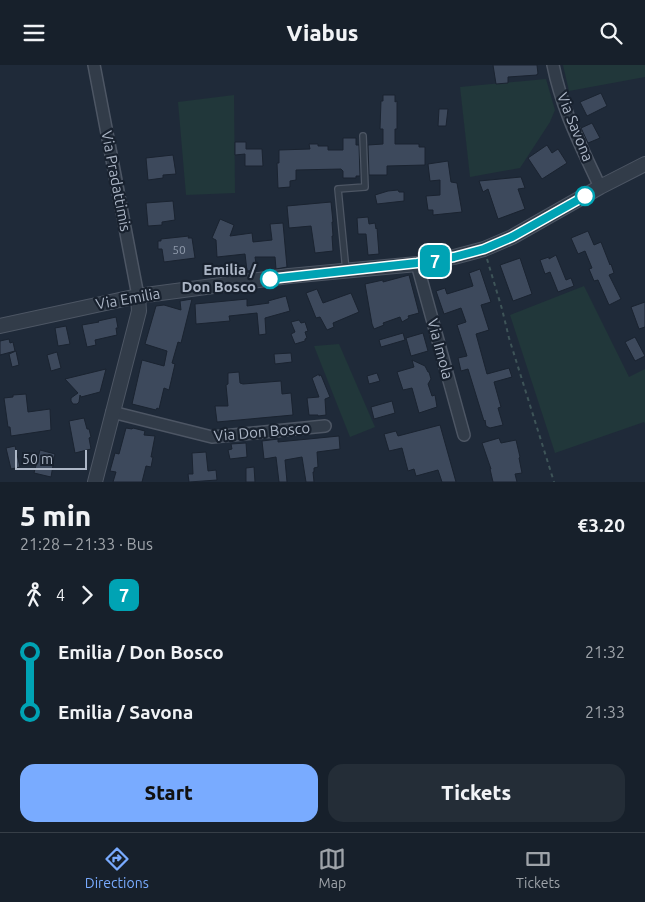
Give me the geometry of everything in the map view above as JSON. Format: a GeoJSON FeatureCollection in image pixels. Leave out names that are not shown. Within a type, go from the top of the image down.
{"type":"FeatureCollection","features":[{"type":"Feature","properties":{"kind":"street","name":"Via Pradattimis"},"geometry":{"type":"LineString","coordinates":[[94,65],[138,296]]}},
{"type":"Feature","properties":{"kind":"street","name":"Via Savona"},"geometry":{"type":"LineString","coordinates":[[553,65],[570,123],[600,187]]}},
{"type":"Feature","properties":{"kind":"street","name":"Via Emilia"},"geometry":{"type":"LineString","coordinates":[[0,326],[138,296],[454,257],[484,249],[512,237],[645,164]]}},
{"type":"Feature","properties":{"kind":"street","name":"Via Imola"},"geometry":{"type":"LineString","coordinates":[[417,263],[464,435]]}},
{"type":"Feature","properties":{"kind":"street"},"geometry":{"type":"LineString","coordinates":[[95,482],[139,311],[138,296]]}},
{"type":"Feature","properties":{"kind":"street","name":"Via Don Bosco"},"geometry":{"type":"LineString","coordinates":[[112,412],[212,437],[325,426]]}},
{"type":"Feature","properties":{"kind":"lane"},"geometry":{"type":"LineString","coordinates":[[346,271],[338,189],[365,187],[363,136]]}},
{"type":"Feature","properties":{"kind":"path"},"geometry":{"type":"LineString","coordinates":[[484,249],[509,339],[554,482]]}},
{"type":"Feature","properties":{"kind":"green space"},"geometry":{"type":"Polygon","coordinates":[[[563,65],[645,65],[645,77],[569,91],[563,65]]]}},
{"type":"Feature","properties":{"kind":"green space"},"geometry":{"type":"Polygon","coordinates":[[[546,79],[555,110],[550,122],[520,168],[470,177],[460,87],[546,79]]]}},
{"type":"Feature","properties":{"kind":"green space"},"geometry":{"type":"Polygon","coordinates":[[[234,95],[235,193],[186,195],[178,102],[234,95]]]}},
{"type":"Feature","properties":{"kind":"green space"},"geometry":{"type":"Polygon","coordinates":[[[584,286],[629,377],[645,369],[645,424],[644,422],[555,453],[510,315],[584,286]]]}},
{"type":"Feature","properties":{"kind":"green space"},"geometry":{"type":"Polygon","coordinates":[[[339,344],[375,427],[350,437],[314,346],[339,344]]]}},
{"type":"Feature","properties":{"kind":"building"},"geometry":{"type":"Polygon","coordinates":[[[493,65],[537,65],[538,74],[508,77],[508,83],[496,84],[493,65]]]}},
{"type":"Feature","properties":{"kind":"building"},"geometry":{"type":"Polygon","coordinates":[[[601,93],[607,106],[587,116],[580,102],[601,93]]]}},
{"type":"Feature","properties":{"kind":"building"},"geometry":{"type":"Polygon","coordinates":[[[383,95],[395,95],[395,102],[397,101],[395,144],[419,144],[419,147],[425,147],[425,165],[387,166],[387,175],[369,175],[368,145],[383,144],[383,129],[380,129],[383,95]]]}},
{"type":"Feature","properties":{"kind":"building"},"geometry":{"type":"Polygon","coordinates":[[[439,109],[448,109],[446,126],[438,126],[439,109]]]}},
{"type":"Feature","properties":{"kind":"building"},"geometry":{"type":"Polygon","coordinates":[[[592,123],[600,138],[588,143],[581,128],[592,123]]]}},
{"type":"Feature","properties":{"kind":"building"},"geometry":{"type":"Polygon","coordinates":[[[343,138],[356,138],[356,145],[359,145],[360,176],[356,176],[356,178],[343,178],[343,171],[341,169],[296,170],[296,180],[290,181],[290,187],[278,188],[277,163],[279,163],[279,150],[310,149],[309,144],[318,144],[318,146],[328,146],[328,150],[343,150],[343,138]]]}},
{"type":"Feature","properties":{"kind":"building"},"geometry":{"type":"Polygon","coordinates":[[[235,142],[246,142],[246,149],[262,149],[263,166],[245,166],[245,154],[235,155],[235,142]]]}},
{"type":"Feature","properties":{"kind":"building"},"geometry":{"type":"Polygon","coordinates":[[[547,145],[552,153],[558,149],[567,163],[542,179],[528,158],[547,145]]]}},
{"type":"Feature","properties":{"kind":"building"},"geometry":{"type":"Polygon","coordinates":[[[173,155],[176,174],[163,175],[163,178],[148,180],[146,158],[173,155]]]}},
{"type":"Feature","properties":{"kind":"building"},"geometry":{"type":"Polygon","coordinates":[[[448,161],[451,182],[457,183],[462,212],[433,215],[433,210],[428,210],[426,196],[440,195],[440,180],[430,181],[428,164],[448,161]]]}},
{"type":"Feature","properties":{"kind":"building"},"geometry":{"type":"Polygon","coordinates":[[[521,177],[525,188],[518,189],[525,209],[498,219],[488,189],[483,192],[479,181],[521,177]]]}},
{"type":"Feature","properties":{"kind":"building"},"geometry":{"type":"Polygon","coordinates":[[[398,190],[399,192],[404,192],[404,201],[377,204],[375,195],[398,190]]]}},
{"type":"Feature","properties":{"kind":"building"},"geometry":{"type":"Polygon","coordinates":[[[173,201],[175,220],[162,222],[162,225],[148,226],[146,203],[173,201]]]}},
{"type":"Feature","properties":{"kind":"building"},"geometry":{"type":"Polygon","coordinates":[[[331,202],[333,251],[315,253],[311,226],[289,228],[287,206],[331,202]]]}},
{"type":"Feature","properties":{"kind":"building"},"geometry":{"type":"Polygon","coordinates":[[[368,217],[369,224],[375,223],[377,228],[379,254],[368,255],[366,234],[358,234],[357,218],[368,217]]]}},
{"type":"Feature","properties":{"kind":"building"},"geometry":{"type":"Polygon","coordinates":[[[220,219],[234,225],[230,236],[252,233],[253,242],[272,240],[270,224],[283,223],[287,267],[276,269],[275,257],[255,257],[257,270],[247,271],[245,254],[217,257],[216,240],[212,238],[220,219]]]}},
{"type":"Feature","properties":{"kind":"building"},"geometry":{"type":"Polygon","coordinates":[[[588,231],[594,245],[601,242],[614,273],[609,275],[621,299],[609,305],[598,280],[594,281],[589,269],[592,268],[585,251],[578,254],[571,238],[588,231]]]}},
{"type":"Feature","properties":{"kind":"building"},"geometry":{"type":"Polygon","coordinates":[[[189,236],[188,238],[192,238],[195,258],[164,262],[162,249],[158,249],[158,241],[189,236]]]}},
{"type":"Feature","properties":{"kind":"building"},"geometry":{"type":"Polygon","coordinates":[[[556,255],[566,280],[571,278],[574,286],[558,292],[550,272],[545,274],[540,260],[549,257],[549,259],[556,255]]]}},
{"type":"Feature","properties":{"kind":"building"},"geometry":{"type":"Polygon","coordinates":[[[520,258],[532,294],[513,301],[500,265],[520,258]]]}},
{"type":"Feature","properties":{"kind":"building"},"geometry":{"type":"Polygon","coordinates":[[[480,269],[491,302],[481,305],[489,330],[476,334],[487,374],[509,368],[512,377],[494,382],[501,407],[498,408],[503,425],[490,428],[486,426],[484,421],[468,369],[461,371],[458,358],[467,356],[457,325],[466,322],[461,308],[444,314],[436,291],[445,288],[447,294],[473,286],[469,273],[480,269]]]}},
{"type":"Feature","properties":{"kind":"building"},"geometry":{"type":"Polygon","coordinates":[[[409,275],[419,313],[408,316],[409,318],[402,322],[400,317],[383,323],[384,325],[374,329],[365,284],[383,280],[383,282],[409,275]]]}},
{"type":"Feature","properties":{"kind":"building"},"geometry":{"type":"Polygon","coordinates":[[[317,289],[323,303],[351,293],[359,312],[333,323],[334,327],[327,330],[320,317],[316,318],[306,293],[317,289]]]}},
{"type":"Feature","properties":{"kind":"building"},"geometry":{"type":"Polygon","coordinates":[[[286,296],[290,311],[265,318],[266,334],[259,335],[257,313],[229,316],[230,321],[196,324],[195,304],[247,299],[247,306],[269,303],[268,301],[286,296]]]}},
{"type":"Feature","properties":{"kind":"building"},"geometry":{"type":"Polygon","coordinates":[[[192,299],[181,343],[178,342],[172,363],[175,364],[169,390],[164,388],[159,409],[157,408],[156,410],[132,404],[142,360],[164,366],[167,351],[145,344],[156,306],[164,305],[181,310],[180,301],[192,299]]]}},
{"type":"Feature","properties":{"kind":"building"},"geometry":{"type":"Polygon","coordinates":[[[645,302],[645,327],[639,329],[631,307],[645,302]]]}},
{"type":"Feature","properties":{"kind":"building"},"geometry":{"type":"Polygon","coordinates":[[[116,317],[117,335],[95,340],[96,345],[87,347],[82,325],[116,317]]]}},
{"type":"Feature","properties":{"kind":"building"},"geometry":{"type":"Polygon","coordinates":[[[299,320],[301,323],[305,322],[308,331],[305,332],[307,338],[305,341],[295,344],[291,334],[295,332],[291,322],[299,320]]]}},
{"type":"Feature","properties":{"kind":"building"},"geometry":{"type":"Polygon","coordinates":[[[66,326],[70,344],[58,346],[55,328],[66,326]]]}},
{"type":"Feature","properties":{"kind":"building"},"geometry":{"type":"Polygon","coordinates":[[[403,333],[405,340],[381,347],[379,340],[403,333]]]}},
{"type":"Feature","properties":{"kind":"building"},"geometry":{"type":"Polygon","coordinates":[[[423,333],[428,351],[411,356],[406,338],[423,333]]]}},
{"type":"Feature","properties":{"kind":"building"},"geometry":{"type":"Polygon","coordinates":[[[635,337],[645,356],[635,361],[625,342],[635,337]]]}},
{"type":"Feature","properties":{"kind":"building"},"geometry":{"type":"Polygon","coordinates":[[[9,339],[10,343],[13,342],[15,351],[0,355],[0,341],[9,339]]]}},
{"type":"Feature","properties":{"kind":"building"},"geometry":{"type":"Polygon","coordinates":[[[16,351],[19,365],[12,367],[9,354],[16,351]]]}},
{"type":"Feature","properties":{"kind":"building"},"geometry":{"type":"Polygon","coordinates":[[[57,352],[61,368],[51,371],[47,355],[57,352]]]}},
{"type":"Feature","properties":{"kind":"building"},"geometry":{"type":"Polygon","coordinates":[[[291,353],[292,362],[275,364],[274,354],[291,353]]]}},
{"type":"Feature","properties":{"kind":"building"},"geometry":{"type":"Polygon","coordinates":[[[412,360],[425,366],[429,372],[431,379],[428,384],[432,396],[435,395],[437,407],[419,413],[412,388],[403,390],[397,372],[414,367],[412,360]]]}},
{"type":"Feature","properties":{"kind":"building"},"geometry":{"type":"Polygon","coordinates":[[[106,369],[100,392],[81,397],[80,395],[79,402],[73,404],[71,398],[78,393],[65,379],[106,369]]]}},
{"type":"Feature","properties":{"kind":"building"},"geometry":{"type":"Polygon","coordinates":[[[239,372],[240,383],[243,384],[281,381],[282,394],[291,393],[293,415],[217,422],[215,406],[228,406],[226,385],[228,384],[228,373],[239,372]]]}},
{"type":"Feature","properties":{"kind":"building"},"geometry":{"type":"Polygon","coordinates":[[[377,373],[380,381],[369,384],[367,376],[377,373]]]}},
{"type":"Feature","properties":{"kind":"building"},"geometry":{"type":"Polygon","coordinates":[[[319,374],[330,397],[325,399],[326,415],[309,415],[307,398],[319,397],[312,378],[319,374]]]}},
{"type":"Feature","properties":{"kind":"building"},"geometry":{"type":"Polygon","coordinates":[[[26,394],[28,412],[50,409],[51,430],[11,436],[4,398],[26,394]]]}},
{"type":"Feature","properties":{"kind":"building"},"geometry":{"type":"Polygon","coordinates":[[[392,401],[395,413],[374,419],[371,407],[392,401]]]}},
{"type":"Feature","properties":{"kind":"building"},"geometry":{"type":"Polygon","coordinates":[[[84,418],[91,437],[89,438],[91,449],[75,453],[69,421],[84,418]]]}},
{"type":"Feature","properties":{"kind":"building"},"geometry":{"type":"Polygon","coordinates":[[[440,425],[456,482],[442,482],[438,470],[416,476],[414,469],[408,471],[402,448],[389,451],[384,434],[396,431],[398,436],[440,425]]]}},
{"type":"Feature","properties":{"kind":"building"},"geometry":{"type":"Polygon","coordinates":[[[126,428],[145,431],[144,435],[155,436],[151,467],[146,466],[142,482],[113,482],[116,472],[110,471],[115,453],[119,454],[126,428]]]}},
{"type":"Feature","properties":{"kind":"building"},"geometry":{"type":"Polygon","coordinates":[[[339,436],[340,449],[317,452],[318,467],[314,468],[314,482],[306,482],[302,457],[285,460],[287,482],[279,482],[276,457],[264,459],[262,441],[278,439],[278,442],[339,436]]]}},
{"type":"Feature","properties":{"kind":"building"},"geometry":{"type":"Polygon","coordinates":[[[499,438],[501,443],[516,440],[522,473],[515,474],[517,482],[493,482],[491,469],[482,443],[499,438]]]}},
{"type":"Feature","properties":{"kind":"building"},"geometry":{"type":"Polygon","coordinates":[[[246,443],[247,457],[230,459],[228,450],[232,449],[231,444],[246,443]]]}},
{"type":"Feature","properties":{"kind":"building"},"geometry":{"type":"Polygon","coordinates":[[[15,446],[20,467],[11,469],[6,448],[15,446]]]}},
{"type":"Feature","properties":{"kind":"building"},"geometry":{"type":"Polygon","coordinates":[[[40,450],[55,454],[51,477],[34,473],[40,450]]]}},
{"type":"Feature","properties":{"kind":"building"},"geometry":{"type":"Polygon","coordinates":[[[206,452],[208,471],[216,470],[217,480],[189,482],[188,474],[193,474],[192,453],[206,452]]]}},
{"type":"Feature","properties":{"kind":"building"},"geometry":{"type":"Polygon","coordinates":[[[254,467],[255,482],[246,482],[246,468],[254,467]]]}},
{"type":"Feature","properties":{"kind":"bus line","name":"7"},"geometry":{"type":"LineString","coordinates":[[270,279],[417,263],[454,257],[484,249],[512,237],[585,196]]}},
{"type":"Feature","properties":{"kind":"place","name":"Emilia / Don Bosco"},"geometry":{"type":"Point","coordinates":[270,279]}}]}
